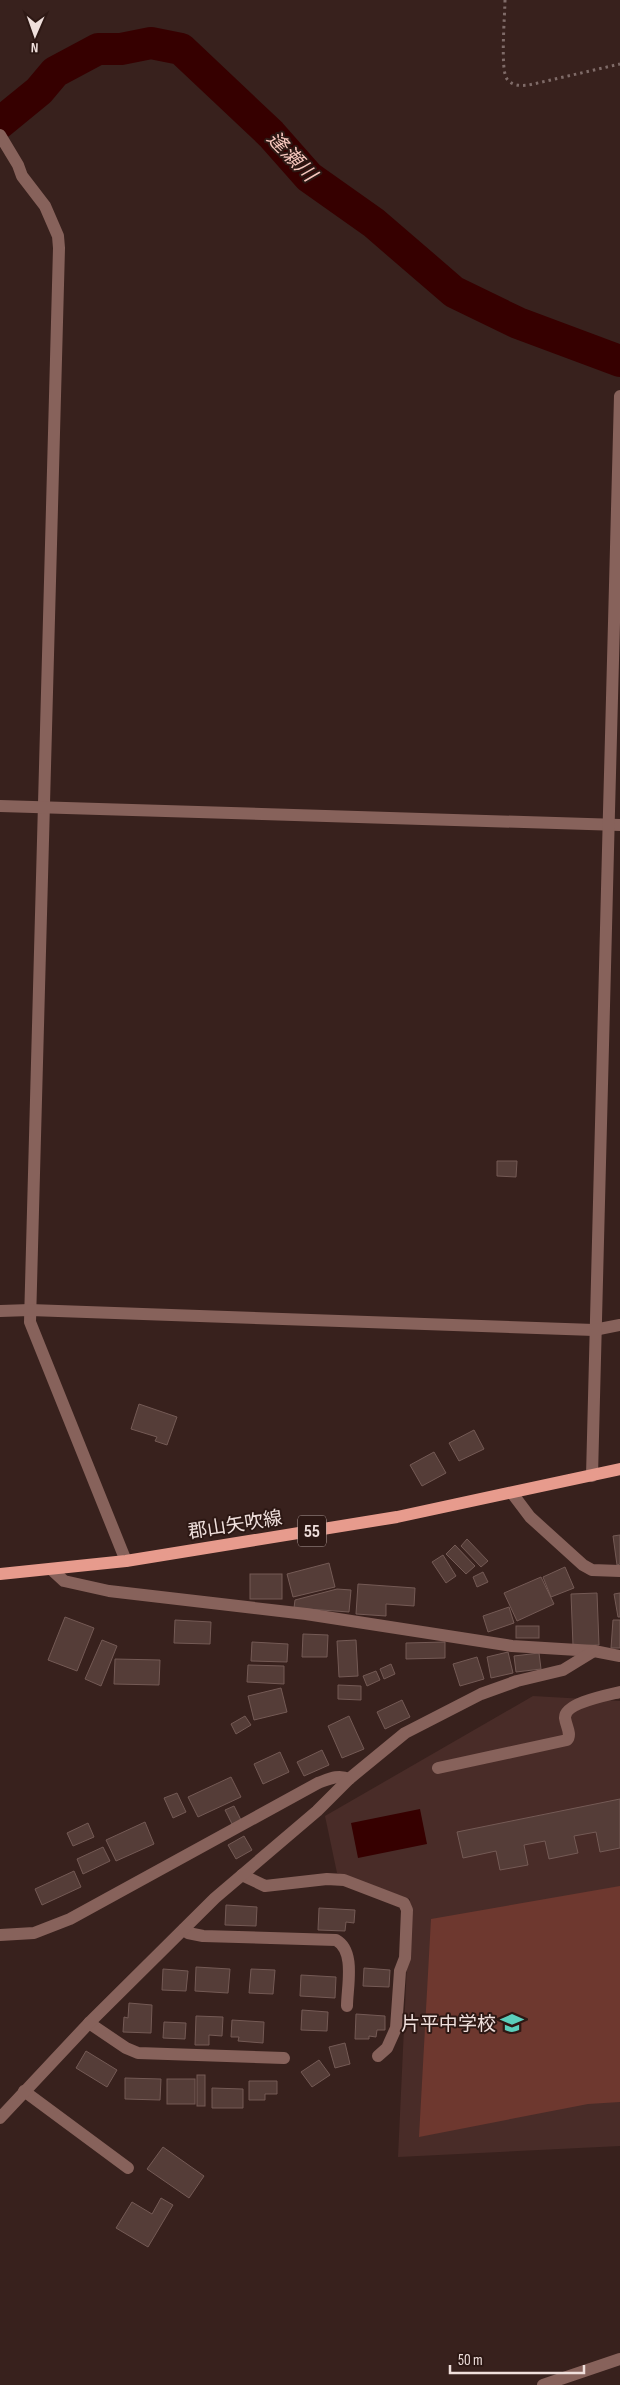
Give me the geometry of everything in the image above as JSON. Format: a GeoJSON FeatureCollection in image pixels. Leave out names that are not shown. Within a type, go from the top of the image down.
{"type":"FeatureCollection","features":[{"type":"Feature","properties":{"kind":"main road","name":"郡山矢吹線"},"geometry":{"type":"LineString","coordinates":[[0,1574],[126,1560],[397,1517],[620,1469]]}},
{"type":"Feature","properties":{"kind":"street"},"geometry":{"type":"LineString","coordinates":[[0,135],[18,165],[22,176],[45,206],[58,236],[45,806],[30,1322],[126,1560]]}},
{"type":"Feature","properties":{"kind":"street"},"geometry":{"type":"LineString","coordinates":[[592,1476],[594,1330],[615,825],[620,396]]}},
{"type":"Feature","properties":{"kind":"street"},"geometry":{"type":"LineString","coordinates":[[0,806],[615,825]]}},
{"type":"Feature","properties":{"kind":"street"},"geometry":{"type":"LineString","coordinates":[[0,1311],[30,1310],[594,1330],[620,1325]]}},
{"type":"Feature","properties":{"kind":"street"},"geometry":{"type":"LineString","coordinates":[[512,1493],[530,1517],[583,1565],[592,1570],[620,1571]]}},
{"type":"Feature","properties":{"kind":"street"},"geometry":{"type":"LineString","coordinates":[[51,1569],[64,1581],[109,1591],[306,1614],[512,1646],[594,1651],[620,1656]]}},
{"type":"Feature","properties":{"kind":"street"},"geometry":{"type":"LineString","coordinates":[[0,2118],[89,2023],[184,1929],[349,1779],[405,1733],[490,1690],[517,1681],[563,1670],[594,1651]]}},
{"type":"Feature","properties":{"kind":"street"},"geometry":{"type":"LineString","coordinates":[[438,1768],[567,1740],[569,1735],[565,1717],[568,1710],[578,1704],[620,1692]]}},
{"type":"Feature","properties":{"kind":"street"},"geometry":{"type":"LineString","coordinates":[[0,1935],[34,1932],[70,1919],[318,1783],[334,1777],[349,1779]]}},
{"type":"Feature","properties":{"kind":"street"},"geometry":{"type":"LineString","coordinates":[[242,1875],[265,1886],[327,1879],[344,1880],[404,1903],[407,1910],[405,1958],[400,1971],[396,2028],[387,2048],[378,2056]]}},
{"type":"Feature","properties":{"kind":"street"},"geometry":{"type":"LineString","coordinates":[[184,1929],[188,1933],[202,1936],[339,1941],[348,1957],[347,2006]]}},
{"type":"Feature","properties":{"kind":"street"},"geometry":{"type":"LineString","coordinates":[[89,2023],[126,2048],[138,2053],[284,2058]]}},
{"type":"Feature","properties":{"kind":"street"},"geometry":{"type":"LineString","coordinates":[[24,2091],[128,2168]]}},
{"type":"Feature","properties":{"kind":"street"},"geometry":{"type":"LineString","coordinates":[[543,2385],[620,2359]]}},
{"type":"Feature","properties":{"kind":"path"},"geometry":{"type":"LineString","coordinates":[[505,0],[503,65],[507,80],[514,84],[529,85],[620,64]]}},
{"type":"Feature","properties":{"kind":"shaded area","name":"片平中学校"},"geometry":{"type":"Polygon","coordinates":[[[533,1696],[620,1701],[620,2146],[398,2157],[410,1899],[337,1873],[325,1816],[533,1696]]]}},
{"type":"Feature","properties":{"kind":"shaded area"},"geometry":{"type":"Polygon","coordinates":[[[420,1809],[427,1844],[358,1858],[351,1823],[420,1809]]]}},
{"type":"Feature","properties":{"kind":"shaded area"},"geometry":{"type":"Polygon","coordinates":[[[620,1886],[620,2102],[588,2104],[419,2137],[431,1919],[620,1886]]]}},
{"type":"Feature","properties":{"kind":"building"},"geometry":{"type":"Polygon","coordinates":[[[497,1161],[517,1161],[516,1177],[497,1176],[497,1161]]]}},
{"type":"Feature","properties":{"kind":"building"},"geometry":{"type":"Polygon","coordinates":[[[139,1404],[177,1417],[167,1445],[155,1441],[157,1437],[131,1429],[139,1404]]]}},
{"type":"Feature","properties":{"kind":"building"},"geometry":{"type":"Polygon","coordinates":[[[474,1430],[484,1449],[459,1461],[449,1443],[474,1430]]]}},
{"type":"Feature","properties":{"kind":"building"},"geometry":{"type":"Polygon","coordinates":[[[434,1452],[446,1473],[422,1486],[410,1465],[434,1452]]]}},
{"type":"Feature","properties":{"kind":"building"},"geometry":{"type":"Polygon","coordinates":[[[620,1535],[620,1564],[617,1565],[613,1536],[620,1535]]]}},
{"type":"Feature","properties":{"kind":"building"},"geometry":{"type":"Polygon","coordinates":[[[467,1539],[488,1561],[481,1567],[461,1546],[467,1539]]]}},
{"type":"Feature","properties":{"kind":"building"},"geometry":{"type":"Polygon","coordinates":[[[455,1545],[475,1566],[466,1574],[446,1554],[455,1545]]]}},
{"type":"Feature","properties":{"kind":"building"},"geometry":{"type":"Polygon","coordinates":[[[443,1555],[456,1576],[446,1583],[432,1562],[443,1555]]]}},
{"type":"Feature","properties":{"kind":"building"},"geometry":{"type":"Polygon","coordinates":[[[329,1563],[335,1587],[293,1597],[287,1574],[329,1563]]]}},
{"type":"Feature","properties":{"kind":"building"},"geometry":{"type":"Polygon","coordinates":[[[565,1567],[574,1588],[551,1597],[543,1577],[565,1567]]]}},
{"type":"Feature","properties":{"kind":"building"},"geometry":{"type":"Polygon","coordinates":[[[483,1572],[488,1582],[477,1587],[473,1577],[483,1572]]]}},
{"type":"Feature","properties":{"kind":"building"},"geometry":{"type":"Polygon","coordinates":[[[250,1574],[282,1574],[282,1599],[250,1599],[250,1574]]]}},
{"type":"Feature","properties":{"kind":"building"},"geometry":{"type":"Polygon","coordinates":[[[541,1577],[554,1604],[517,1621],[504,1593],[541,1577]]]}},
{"type":"Feature","properties":{"kind":"building"},"geometry":{"type":"Polygon","coordinates":[[[358,1584],[415,1588],[414,1606],[386,1604],[386,1616],[356,1614],[358,1584]]]}},
{"type":"Feature","properties":{"kind":"building"},"geometry":{"type":"Polygon","coordinates":[[[337,1589],[351,1590],[349,1612],[294,1608],[295,1600],[337,1589]]]}},
{"type":"Feature","properties":{"kind":"building"},"geometry":{"type":"Polygon","coordinates":[[[597,1593],[599,1645],[573,1646],[571,1594],[597,1593]]]}},
{"type":"Feature","properties":{"kind":"building"},"geometry":{"type":"Polygon","coordinates":[[[620,1593],[620,1617],[618,1617],[614,1594],[620,1593]]]}},
{"type":"Feature","properties":{"kind":"building"},"geometry":{"type":"Polygon","coordinates":[[[509,1607],[514,1623],[488,1632],[483,1616],[509,1607]]]}},
{"type":"Feature","properties":{"kind":"building"},"geometry":{"type":"Polygon","coordinates":[[[65,1617],[94,1628],[77,1671],[48,1660],[65,1617]]]}},
{"type":"Feature","properties":{"kind":"building"},"geometry":{"type":"Polygon","coordinates":[[[175,1620],[211,1622],[210,1644],[174,1643],[175,1620]]]}},
{"type":"Feature","properties":{"kind":"building"},"geometry":{"type":"Polygon","coordinates":[[[613,1620],[620,1620],[620,1648],[611,1648],[613,1620]]]}},
{"type":"Feature","properties":{"kind":"building"},"geometry":{"type":"Polygon","coordinates":[[[516,1626],[539,1626],[539,1638],[516,1638],[516,1626]]]}},
{"type":"Feature","properties":{"kind":"building"},"geometry":{"type":"Polygon","coordinates":[[[303,1634],[328,1635],[327,1657],[302,1657],[303,1634]]]}},
{"type":"Feature","properties":{"kind":"building"},"geometry":{"type":"Polygon","coordinates":[[[102,1640],[117,1646],[101,1686],[85,1679],[102,1640]]]}},
{"type":"Feature","properties":{"kind":"building"},"geometry":{"type":"Polygon","coordinates":[[[356,1640],[358,1676],[339,1677],[337,1641],[356,1640]]]}},
{"type":"Feature","properties":{"kind":"building"},"geometry":{"type":"Polygon","coordinates":[[[252,1642],[288,1644],[287,1662],[251,1661],[252,1642]]]}},
{"type":"Feature","properties":{"kind":"building"},"geometry":{"type":"Polygon","coordinates":[[[445,1642],[445,1658],[406,1659],[406,1643],[445,1642]]]}},
{"type":"Feature","properties":{"kind":"building"},"geometry":{"type":"Polygon","coordinates":[[[508,1652],[513,1673],[491,1678],[487,1657],[508,1652]]]}},
{"type":"Feature","properties":{"kind":"building"},"geometry":{"type":"Polygon","coordinates":[[[539,1653],[541,1669],[516,1672],[514,1656],[539,1653]]]}},
{"type":"Feature","properties":{"kind":"building"},"geometry":{"type":"Polygon","coordinates":[[[477,1657],[484,1679],[460,1686],[453,1664],[477,1657]]]}},
{"type":"Feature","properties":{"kind":"building"},"geometry":{"type":"Polygon","coordinates":[[[115,1659],[160,1660],[159,1685],[114,1684],[115,1659]]]}},
{"type":"Feature","properties":{"kind":"building"},"geometry":{"type":"Polygon","coordinates":[[[391,1664],[395,1674],[384,1679],[380,1669],[391,1664]]]}},
{"type":"Feature","properties":{"kind":"building"},"geometry":{"type":"Polygon","coordinates":[[[248,1665],[284,1666],[284,1684],[247,1682],[248,1665]]]}},
{"type":"Feature","properties":{"kind":"building"},"geometry":{"type":"Polygon","coordinates":[[[376,1671],[380,1680],[367,1686],[363,1676],[376,1671]]]}},
{"type":"Feature","properties":{"kind":"building"},"geometry":{"type":"Polygon","coordinates":[[[338,1685],[361,1686],[361,1700],[338,1699],[338,1685]]]}},
{"type":"Feature","properties":{"kind":"building"},"geometry":{"type":"Polygon","coordinates":[[[281,1688],[287,1712],[254,1720],[248,1696],[281,1688]]]}},
{"type":"Feature","properties":{"kind":"building"},"geometry":{"type":"Polygon","coordinates":[[[402,1700],[410,1717],[385,1729],[377,1712],[402,1700]]]}},
{"type":"Feature","properties":{"kind":"building"},"geometry":{"type":"Polygon","coordinates":[[[245,1716],[251,1725],[236,1734],[231,1724],[245,1716]]]}},
{"type":"Feature","properties":{"kind":"building"},"geometry":{"type":"Polygon","coordinates":[[[349,1716],[364,1749],[342,1758],[328,1726],[349,1716]]]}},
{"type":"Feature","properties":{"kind":"building"},"geometry":{"type":"Polygon","coordinates":[[[322,1750],[329,1765],[304,1776],[297,1762],[322,1750]]]}},
{"type":"Feature","properties":{"kind":"building"},"geometry":{"type":"Polygon","coordinates":[[[280,1752],[289,1772],[263,1784],[254,1764],[280,1752]]]}},
{"type":"Feature","properties":{"kind":"building"},"geometry":{"type":"Polygon","coordinates":[[[231,1777],[241,1797],[198,1817],[188,1797],[231,1777]]]}},
{"type":"Feature","properties":{"kind":"building"},"geometry":{"type":"Polygon","coordinates":[[[177,1793],[186,1812],[173,1818],[164,1798],[177,1793]]]}},
{"type":"Feature","properties":{"kind":"building"},"geometry":{"type":"Polygon","coordinates":[[[620,1799],[620,1848],[600,1852],[596,1832],[574,1836],[578,1853],[549,1859],[545,1841],[524,1845],[528,1865],[500,1870],[496,1851],[463,1858],[457,1832],[620,1799]]]}},
{"type":"Feature","properties":{"kind":"building"},"geometry":{"type":"Polygon","coordinates":[[[234,1806],[241,1820],[232,1824],[225,1810],[234,1806]]]}},
{"type":"Feature","properties":{"kind":"building"},"geometry":{"type":"Polygon","coordinates":[[[145,1822],[154,1844],[116,1861],[106,1840],[145,1822]]]}},
{"type":"Feature","properties":{"kind":"building"},"geometry":{"type":"Polygon","coordinates":[[[88,1823],[94,1837],[73,1846],[67,1833],[88,1823]]]}},
{"type":"Feature","properties":{"kind":"building"},"geometry":{"type":"Polygon","coordinates":[[[244,1836],[252,1850],[236,1859],[228,1845],[244,1836]]]}},
{"type":"Feature","properties":{"kind":"building"},"geometry":{"type":"Polygon","coordinates":[[[103,1847],[110,1861],[83,1874],[77,1859],[103,1847]]]}},
{"type":"Feature","properties":{"kind":"building"},"geometry":{"type":"Polygon","coordinates":[[[74,1871],[81,1887],[42,1905],[35,1889],[74,1871]]]}},
{"type":"Feature","properties":{"kind":"building"},"geometry":{"type":"Polygon","coordinates":[[[226,1905],[257,1907],[256,1926],[225,1925],[226,1905]]]}},
{"type":"Feature","properties":{"kind":"building"},"geometry":{"type":"Polygon","coordinates":[[[319,1908],[355,1910],[354,1923],[346,1922],[345,1931],[318,1930],[319,1908]]]}},
{"type":"Feature","properties":{"kind":"building"},"geometry":{"type":"Polygon","coordinates":[[[196,1967],[230,1969],[228,1993],[195,1991],[196,1967]]]}},
{"type":"Feature","properties":{"kind":"building"},"geometry":{"type":"Polygon","coordinates":[[[364,1968],[390,1970],[389,1987],[363,1986],[364,1968]]]}},
{"type":"Feature","properties":{"kind":"building"},"geometry":{"type":"Polygon","coordinates":[[[163,1969],[188,1971],[186,1991],[162,1990],[163,1969]]]}},
{"type":"Feature","properties":{"kind":"building"},"geometry":{"type":"Polygon","coordinates":[[[251,1969],[275,1970],[273,1994],[249,1993],[251,1969]]]}},
{"type":"Feature","properties":{"kind":"building"},"geometry":{"type":"Polygon","coordinates":[[[301,1975],[336,1977],[335,1998],[300,1996],[301,1975]]]}},
{"type":"Feature","properties":{"kind":"building"},"geometry":{"type":"Polygon","coordinates":[[[129,2003],[152,2005],[151,2033],[123,2032],[124,2017],[128,2018],[129,2003]]]}},
{"type":"Feature","properties":{"kind":"building"},"geometry":{"type":"Polygon","coordinates":[[[302,2010],[328,2012],[327,2031],[301,2030],[302,2010]]]}},
{"type":"Feature","properties":{"kind":"building"},"geometry":{"type":"Polygon","coordinates":[[[356,2014],[385,2016],[385,2030],[377,2030],[376,2037],[369,2036],[369,2039],[355,2039],[356,2014]]]}},
{"type":"Feature","properties":{"kind":"building"},"geometry":{"type":"Polygon","coordinates":[[[196,2016],[223,2017],[222,2036],[209,2035],[209,2045],[195,2045],[196,2016]]]}},
{"type":"Feature","properties":{"kind":"building"},"geometry":{"type":"Polygon","coordinates":[[[232,2020],[264,2022],[263,2043],[238,2041],[239,2037],[231,2037],[232,2020]]]}},
{"type":"Feature","properties":{"kind":"building"},"geometry":{"type":"Polygon","coordinates":[[[164,2022],[186,2023],[185,2039],[163,2038],[164,2022]]]}},
{"type":"Feature","properties":{"kind":"building"},"geometry":{"type":"Polygon","coordinates":[[[345,2043],[350,2064],[335,2068],[329,2047],[345,2043]]]}},
{"type":"Feature","properties":{"kind":"building"},"geometry":{"type":"Polygon","coordinates":[[[86,2051],[117,2070],[107,2087],[76,2068],[86,2051]]]}},
{"type":"Feature","properties":{"kind":"building"},"geometry":{"type":"Polygon","coordinates":[[[319,2060],[330,2075],[312,2087],[301,2072],[319,2060]]]}},
{"type":"Feature","properties":{"kind":"building"},"geometry":{"type":"Polygon","coordinates":[[[197,2075],[205,2075],[205,2106],[197,2106],[197,2075]]]}},
{"type":"Feature","properties":{"kind":"building"},"geometry":{"type":"Polygon","coordinates":[[[125,2078],[161,2079],[160,2100],[125,2099],[125,2078]]]}},
{"type":"Feature","properties":{"kind":"building"},"geometry":{"type":"Polygon","coordinates":[[[167,2079],[195,2079],[195,2104],[167,2104],[167,2079]]]}},
{"type":"Feature","properties":{"kind":"building"},"geometry":{"type":"Polygon","coordinates":[[[249,2081],[277,2081],[277,2094],[265,2094],[265,2100],[249,2100],[249,2081]]]}},
{"type":"Feature","properties":{"kind":"building"},"geometry":{"type":"Polygon","coordinates":[[[212,2088],[243,2089],[243,2108],[212,2108],[212,2088]]]}},
{"type":"Feature","properties":{"kind":"building"},"geometry":{"type":"Polygon","coordinates":[[[163,2147],[204,2176],[189,2198],[147,2169],[163,2147]]]}},
{"type":"Feature","properties":{"kind":"building"},"geometry":{"type":"Polygon","coordinates":[[[161,2198],[173,2205],[148,2247],[116,2228],[132,2202],[152,2214],[161,2198]]]}},
{"type":"Feature","properties":{"kind":"waterway","name":"逢瀬川"},"geometry":{"type":"LineString","coordinates":[[0,123],[39,91],[55,72],[98,49],[121,49],[151,43],[181,49],[271,134],[309,177],[374,223],[454,292],[518,323],[620,361]]}},
{"type":"Feature","properties":{"kind":"place","name":"片平中学校"},"geometry":{"type":"Point","coordinates":[512,2023]}}]}
